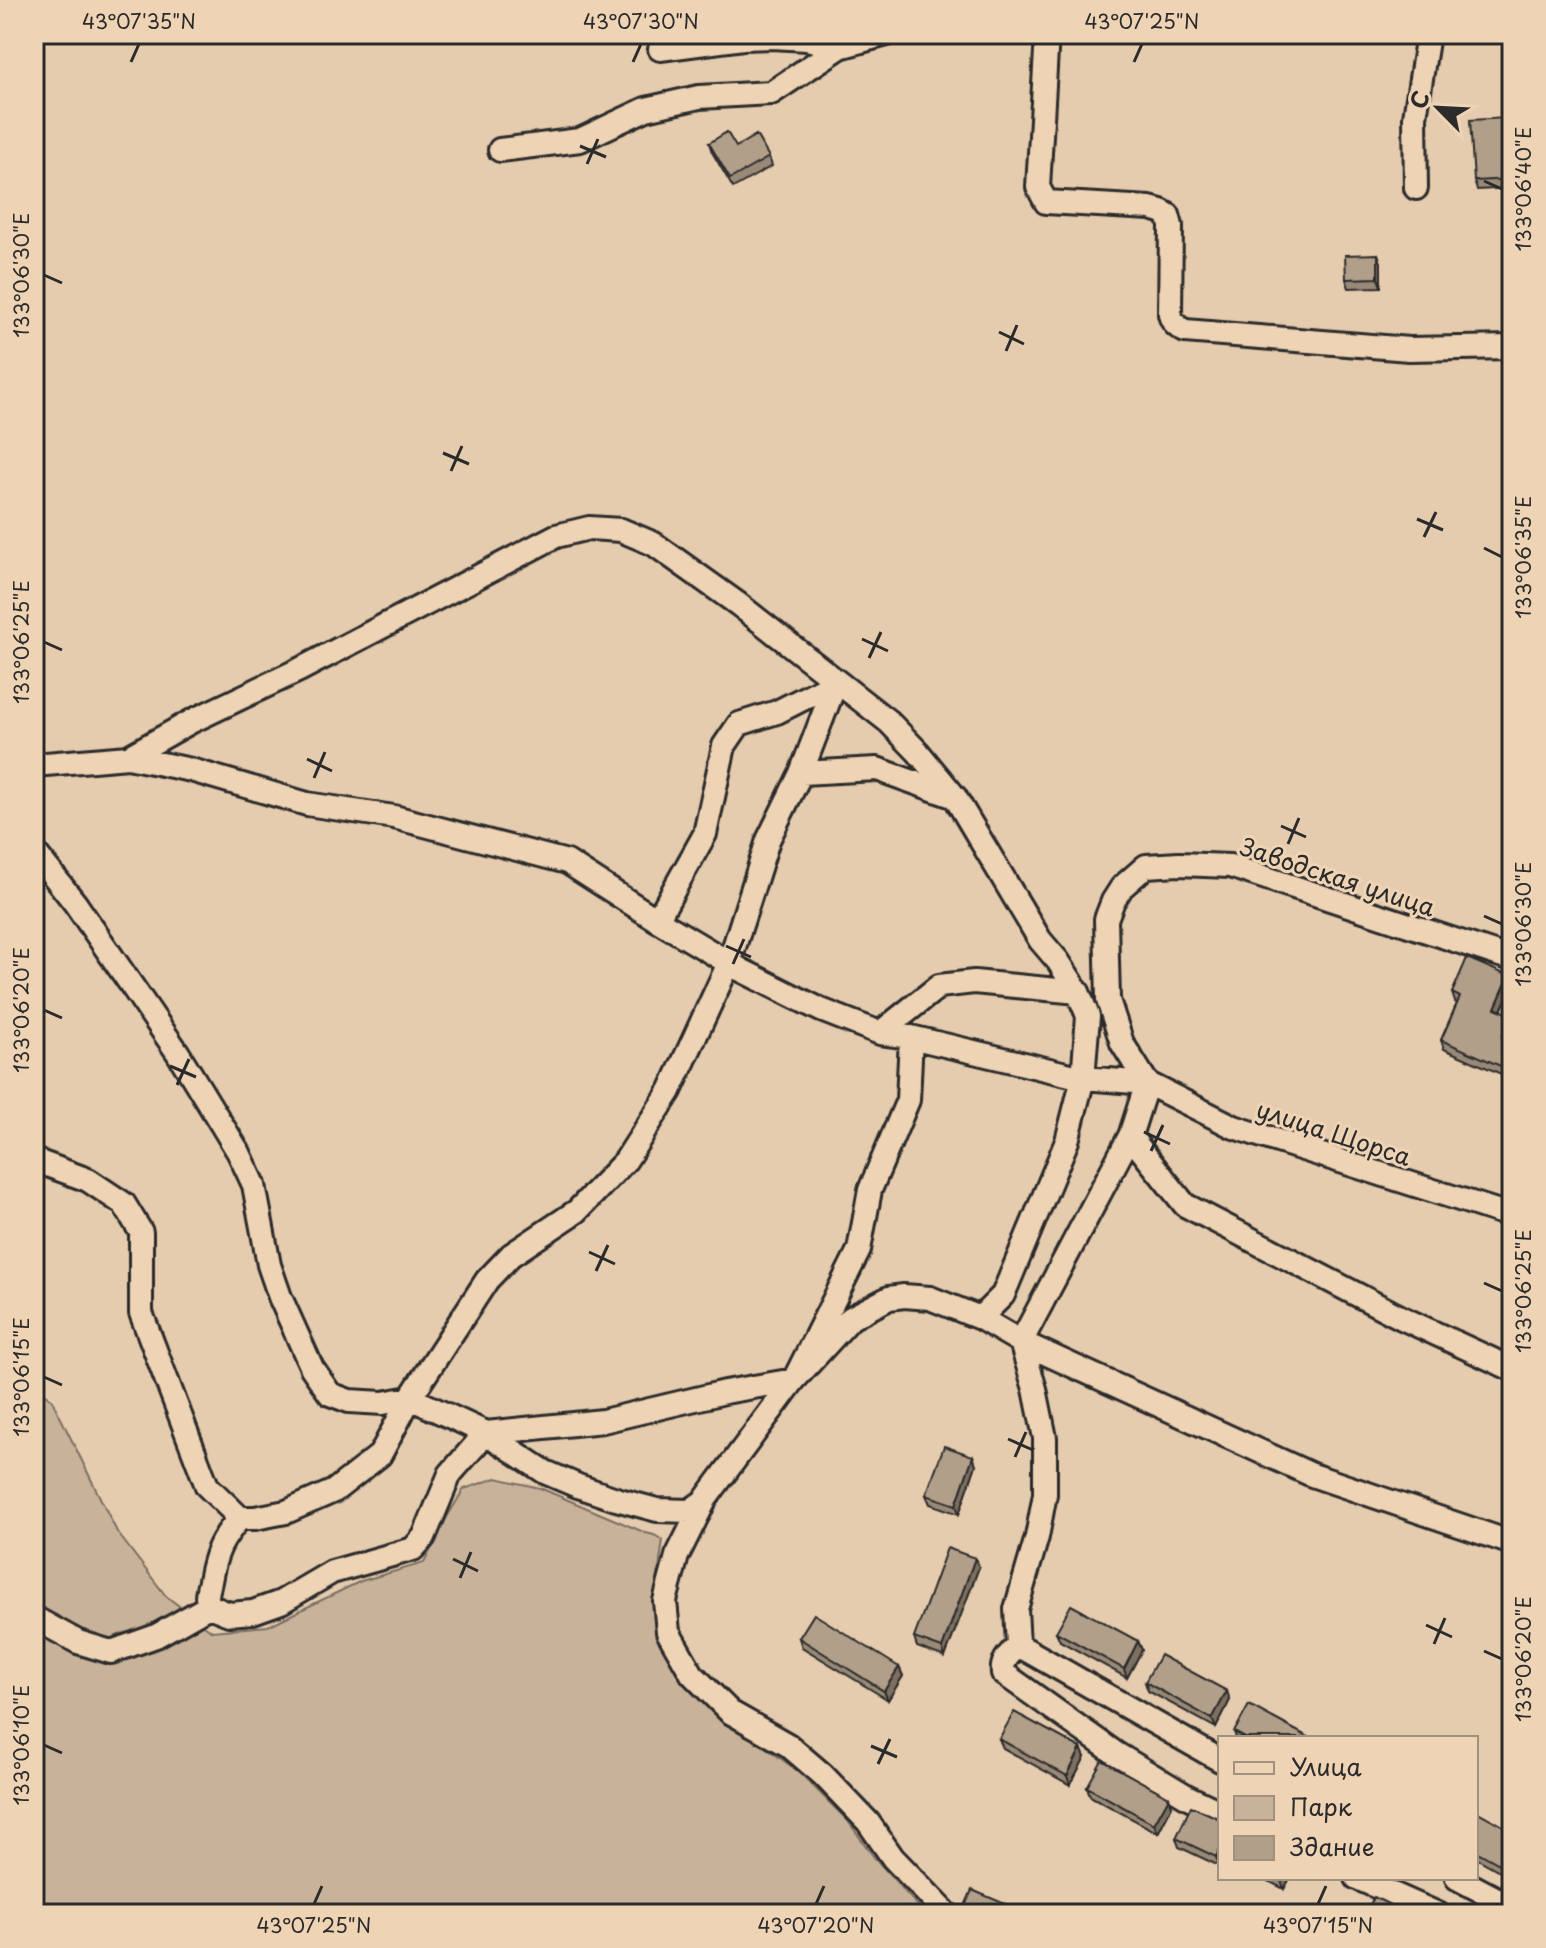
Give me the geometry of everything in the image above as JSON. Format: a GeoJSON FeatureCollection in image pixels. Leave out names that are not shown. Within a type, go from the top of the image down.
{"type":"FeatureCollection","features":[{"type":"Feature","properties":{"kind":"street"},"geometry":{"type":"LineString","coordinates":[[500,150],[580,140],[646,109],[699,97],[771,93],[840,47],[887,34]]}},
{"type":"Feature","properties":{"kind":"street"},"geometry":{"type":"LineString","coordinates":[[1047,34],[1038,187],[1041,196],[1046,202],[1150,208],[1168,215],[1171,226],[1170,314],[1177,327],[1185,331],[1409,349],[1512,347]]}},
{"type":"Feature","properties":{"kind":"street"},"geometry":{"type":"LineString","coordinates":[[1416,188],[1415,117],[1428,34]]}},
{"type":"Feature","properties":{"kind":"street"},"geometry":{"type":"LineString","coordinates":[[660,49],[772,37],[807,39],[840,47]]}},
{"type":"Feature","properties":{"kind":"street"},"geometry":{"type":"LineString","coordinates":[[128,757],[192,721],[301,669],[556,536],[589,528],[621,530],[654,544],[738,604],[889,722],[918,752],[955,797],[1040,940],[1078,992],[1088,1016],[1083,1078],[1067,1141],[1003,1295],[980,1318]]}},
{"type":"Feature","properties":{"kind":"street"},"geometry":{"type":"LineString","coordinates":[[34,1160],[88,1180],[124,1204],[141,1232],[141,1313],[207,1486],[240,1518],[286,1512],[334,1491],[380,1455],[410,1398],[487,1280],[511,1255],[577,1211],[626,1160],[670,1091],[729,963],[768,840],[801,773],[836,682]]}},
{"type":"Feature","properties":{"kind":"street"},"geometry":{"type":"LineString","coordinates":[[657,920],[705,834],[724,746],[739,724],[777,712],[836,682]]}},
{"type":"Feature","properties":{"kind":"street"},"geometry":{"type":"LineString","coordinates":[[34,765],[128,757],[191,770],[307,804],[394,817],[567,862],[729,963],[821,1010],[880,1033],[911,1037],[1083,1078],[1147,1083],[1130,1136],[1021,1342],[1045,1438],[1045,1494],[1037,1537],[1016,1609],[1018,1645],[1002,1667],[1003,1673],[1115,1753],[1188,1797],[1218,1811]]}},
{"type":"Feature","properties":{"kind":"street"},"geometry":{"type":"LineString","coordinates":[[801,773],[877,769],[955,797]]}},
{"type":"Feature","properties":{"kind":"street"},"geometry":{"type":"LineString","coordinates":[[34,851],[75,903],[178,1053],[239,1153],[254,1185],[269,1265],[280,1297],[312,1368],[330,1394],[349,1401],[383,1403],[410,1398],[486,1433],[545,1472],[616,1499],[657,1510],[690,1511],[704,1501]]}},
{"type":"Feature","properties":{"kind":"street","name":"Заводская улица"},"geometry":{"type":"LineString","coordinates":[[1147,1083],[1122,1043],[1108,1000],[1106,919],[1122,887],[1146,866],[1230,866],[1512,959]]}},
{"type":"Feature","properties":{"kind":"street"},"geometry":{"type":"LineString","coordinates":[[880,1033],[939,986],[974,982],[1078,992]]}},
{"type":"Feature","properties":{"kind":"street"},"geometry":{"type":"LineString","coordinates":[[794,1380],[859,1250],[870,1190],[908,1100],[911,1037]]}},
{"type":"Feature","properties":{"kind":"street","name":"улица Щорса"},"geometry":{"type":"LineString","coordinates":[[1147,1083],[1234,1127],[1512,1216]]}},
{"type":"Feature","properties":{"kind":"street"},"geometry":{"type":"LineString","coordinates":[[1130,1136],[1185,1205],[1402,1318],[1512,1369]]}},
{"type":"Feature","properties":{"kind":"street"},"geometry":{"type":"LineString","coordinates":[[947,1914],[893,1858],[868,1822],[823,1775],[788,1745],[730,1712],[692,1674],[668,1632],[665,1601],[677,1556],[704,1501],[794,1380],[851,1318],[889,1298],[930,1298],[980,1318],[1021,1342],[1312,1475],[1512,1543]]}},
{"type":"Feature","properties":{"kind":"street"},"geometry":{"type":"LineString","coordinates":[[240,1518],[224,1536],[213,1558],[206,1599],[209,1606],[229,1614],[253,1612],[281,1602],[332,1572],[413,1549],[424,1537],[450,1474],[486,1433],[603,1421],[725,1392],[794,1380]]}},
{"type":"Feature","properties":{"kind":"street"},"geometry":{"type":"LineString","coordinates":[[38,1620],[78,1642],[111,1652],[156,1636],[209,1606]]}},
{"type":"Feature","properties":{"kind":"street"},"geometry":{"type":"LineString","coordinates":[[1018,1645],[1218,1759]]}},
{"type":"Feature","properties":{"kind":"street"},"geometry":{"type":"LineString","coordinates":[[1362,1880],[1438,1914]]}},
{"type":"Feature","properties":{"kind":"street"},"geometry":{"type":"LineString","coordinates":[[1461,1880],[1512,1907]]}},
{"type":"Feature","properties":{"kind":"green space"},"geometry":{"type":"Polygon","coordinates":[[[34,1383],[52,1400],[117,1532],[166,1596],[212,1631],[268,1626],[361,1581],[424,1563],[464,1489],[496,1478],[540,1488],[663,1540],[655,1597],[722,1715],[799,1772],[848,1821],[874,1857],[925,1914],[34,1914],[34,1383]]]}},
{"type":"Feature","properties":{"kind":"building"},"geometry":{"type":"Polygon","coordinates":[[[1507,118],[1511,179],[1474,181],[1470,120],[1507,118]]]}},
{"type":"Feature","properties":{"kind":"building"},"geometry":{"type":"Polygon","coordinates":[[[727,132],[736,147],[756,135],[769,157],[730,179],[709,143],[727,132]]]}},
{"type":"Feature","properties":{"kind":"building"},"geometry":{"type":"Polygon","coordinates":[[[1378,254],[1378,278],[1346,279],[1345,255],[1378,254]]]}},
{"type":"Feature","properties":{"kind":"building"},"geometry":{"type":"Polygon","coordinates":[[[1467,958],[1509,976],[1495,1008],[1512,1015],[1502,1037],[1512,1041],[1512,1052],[1505,1068],[1441,1040],[1460,997],[1452,993],[1467,958]]]}},
{"type":"Feature","properties":{"kind":"building"},"geometry":{"type":"Polygon","coordinates":[[[944,1446],[973,1456],[956,1505],[926,1495],[944,1446]]]}},
{"type":"Feature","properties":{"kind":"building"},"geometry":{"type":"Polygon","coordinates":[[[947,1548],[975,1558],[942,1648],[914,1638],[947,1548]]]}},
{"type":"Feature","properties":{"kind":"building"},"geometry":{"type":"Polygon","coordinates":[[[1071,1605],[1138,1641],[1124,1669],[1056,1632],[1071,1605]]]}},
{"type":"Feature","properties":{"kind":"building"},"geometry":{"type":"Polygon","coordinates":[[[814,1614],[899,1667],[884,1691],[799,1638],[814,1614]]]}},
{"type":"Feature","properties":{"kind":"building"},"geometry":{"type":"Polygon","coordinates":[[[1160,1655],[1227,1691],[1212,1719],[1145,1682],[1160,1655]]]}},
{"type":"Feature","properties":{"kind":"building"},"geometry":{"type":"Polygon","coordinates":[[[1249,1705],[1306,1736],[1241,1736],[1234,1732],[1249,1705]]]}},
{"type":"Feature","properties":{"kind":"building"},"geometry":{"type":"Polygon","coordinates":[[[1014,1712],[1081,1748],[1067,1776],[999,1739],[1014,1712]]]}},
{"type":"Feature","properties":{"kind":"building"},"geometry":{"type":"Polygon","coordinates":[[[1102,1760],[1169,1797],[1154,1824],[1087,1787],[1102,1760]]]}},
{"type":"Feature","properties":{"kind":"building"},"geometry":{"type":"Polygon","coordinates":[[[1191,1806],[1218,1818],[1216,1857],[1176,1838],[1191,1806]]]}},
{"type":"Feature","properties":{"kind":"building"},"geometry":{"type":"Polygon","coordinates":[[[1478,1812],[1512,1831],[1512,1871],[1478,1852],[1478,1812]]]}},
{"type":"Feature","properties":{"kind":"building"},"geometry":{"type":"Polygon","coordinates":[[[972,1890],[1017,1909],[1015,1914],[984,1914],[965,1906],[972,1890]]]}},
{"type":"Feature","properties":{"kind":"building"},"geometry":{"type":"Polygon","coordinates":[[[1374,1897],[1408,1914],[1366,1914],[1374,1897]]]}}]}
